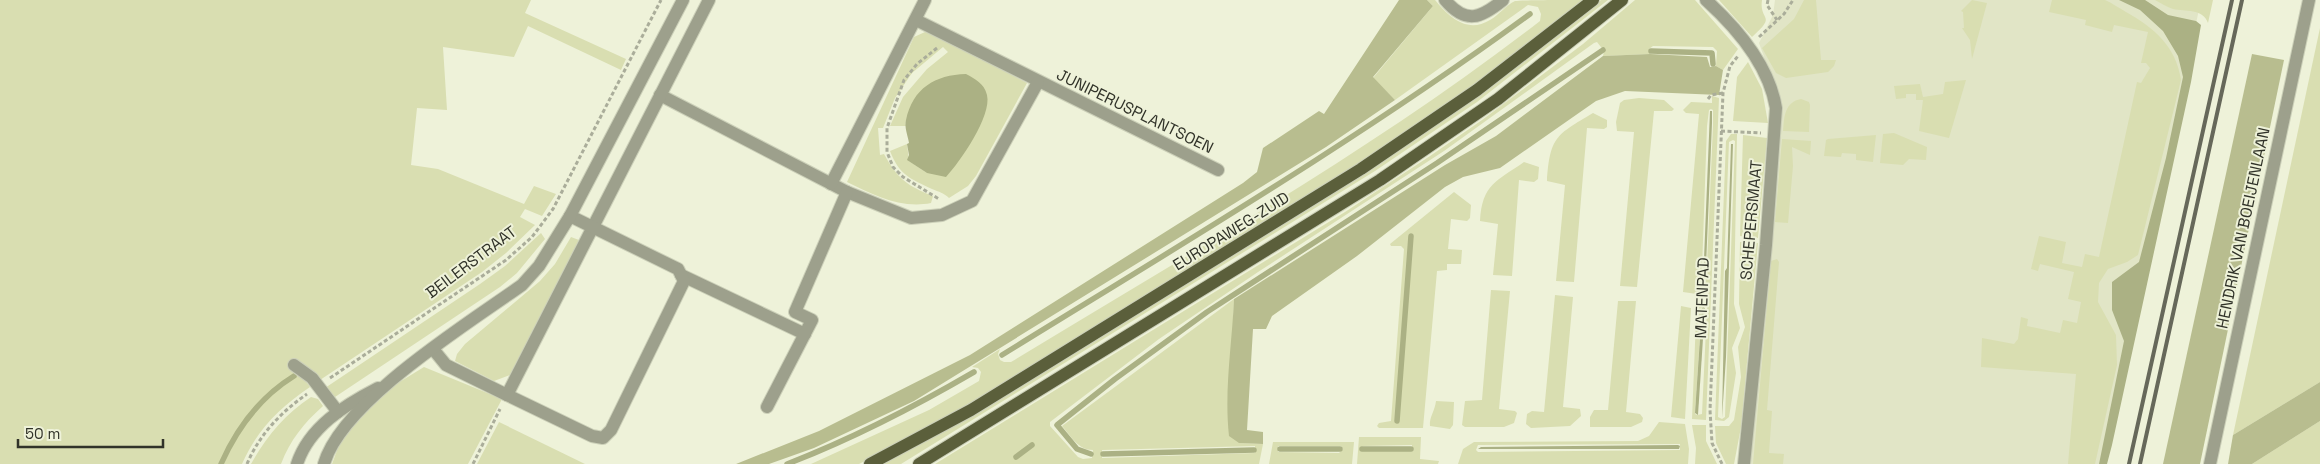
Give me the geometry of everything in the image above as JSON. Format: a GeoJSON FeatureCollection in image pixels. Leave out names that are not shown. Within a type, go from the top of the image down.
{"type":"FeatureCollection","features":[{"type":"Feature","properties":{"kind":"main road","name":"EUROPAWEG-ZUID"},"geometry":{"type":"LineString","coordinates":[[870,464],[971,410],[1360,170],[1478,90],[1593,0]]}},
{"type":"Feature","properties":{"kind":"main road"},"geometry":{"type":"LineString","coordinates":[[919,464],[1380,180],[1498,99],[1622,0]]}},
{"type":"Feature","properties":{"kind":"street"},"geometry":{"type":"LineString","coordinates":[[297,464],[305,445],[314,432],[338,412],[387,384],[522,284],[547,255],[570,216],[683,0]]}},
{"type":"Feature","properties":{"kind":"street"},"geometry":{"type":"LineString","coordinates":[[507,395],[708,0]]}},
{"type":"Feature","properties":{"kind":"street"},"geometry":{"type":"LineString","coordinates":[[831,184],[925,0]]}},
{"type":"Feature","properties":{"kind":"street"},"geometry":{"type":"LineString","coordinates":[[1445,0],[1457,11],[1470,18],[1482,15],[1503,0]]}},
{"type":"Feature","properties":{"kind":"street","name":"HENDRIK VAN BOEIJENLAAN"},"geometry":{"type":"LineString","coordinates":[[2210,464],[2309,0]]}},
{"type":"Feature","properties":{"kind":"street","name":"SCHEPERSMAAT"},"geometry":{"type":"LineString","coordinates":[[1707,1],[1749,46],[1764,69],[1773,91],[1776,108],[1744,464]]}},
{"type":"Feature","properties":{"kind":"street","name":"JUNIPERUSPLANTSOEN"},"geometry":{"type":"LineString","coordinates":[[916,20],[1218,170]]}},
{"type":"Feature","properties":{"kind":"street","name":"JUNIPERUSPLANTSOEN"},"geometry":{"type":"LineString","coordinates":[[660,95],[847,192],[911,218],[942,215],[972,201],[1038,82]]}},
{"type":"Feature","properties":{"kind":"street"},"geometry":{"type":"LineString","coordinates":[[767,407],[812,320],[794,312],[847,192]]}},
{"type":"Feature","properties":{"kind":"street"},"geometry":{"type":"LineString","coordinates":[[433,349],[446,365],[592,436],[603,438],[611,430],[680,294],[684,281],[678,269],[570,216]]}},
{"type":"Feature","properties":{"kind":"street"},"geometry":{"type":"LineString","coordinates":[[681,275],[805,334]]}},
{"type":"Feature","properties":{"kind":"street"},"geometry":{"type":"LineString","coordinates":[[294,365],[312,378],[338,412]]}},
{"type":"Feature","properties":{"kind":"street"},"geometry":{"type":"LineString","coordinates":[[324,464],[336,438],[387,384]]}},
{"type":"Feature","properties":{"kind":"path","name":"BEILERSTRAAT"},"geometry":{"type":"LineString","coordinates":[[247,464],[259,440],[278,416],[318,387],[444,304],[506,260],[532,236],[553,209],[661,0]]}},
{"type":"Feature","properties":{"kind":"path"},"geometry":{"type":"LineString","coordinates":[[1768,0],[1767,6],[1777,20],[1793,0]]}},
{"type":"Feature","properties":{"kind":"path","name":"MATENPAD"},"geometry":{"type":"LineString","coordinates":[[1722,464],[1712,443],[1710,416],[1724,94],[1730,66],[1777,20]]}},
{"type":"Feature","properties":{"kind":"path"},"geometry":{"type":"LineString","coordinates":[[942,215],[939,198],[902,177],[893,167],[887,152],[887,128],[904,80],[917,64],[941,44],[947,36]]}},
{"type":"Feature","properties":{"kind":"path"},"geometry":{"type":"LineString","coordinates":[[1708,99],[1711,95],[1724,94]]}},
{"type":"Feature","properties":{"kind":"path"},"geometry":{"type":"LineString","coordinates":[[1721,130],[1775,134]]}},
{"type":"Feature","properties":{"kind":"path"},"geometry":{"type":"LineString","coordinates":[[472,464],[507,395]]}},
{"type":"Feature","properties":{"kind":"shaded area"},"geometry":{"type":"Polygon","coordinates":[[[0,0],[531,0],[525,13],[626,59],[621,70],[528,26],[514,57],[443,47],[447,110],[417,108],[411,165],[438,169],[524,204],[534,186],[556,194],[542,216],[525,209],[520,217],[535,225],[506,253],[482,272],[320,380],[305,380],[310,387],[288,403],[262,430],[242,464],[0,464],[0,0]]]}},
{"type":"Feature","properties":{"kind":"shaded area"},"geometry":{"type":"Polygon","coordinates":[[[1399,0],[1427,0],[1433,6],[1373,77],[1395,100],[1326,147],[914,401],[814,448],[769,464],[736,464],[819,431],[970,355],[1243,183],[1257,172],[1263,148],[1319,111],[1324,114],[1399,0]]]}},
{"type":"Feature","properties":{"kind":"shaded area"},"geometry":{"type":"Polygon","coordinates":[[[1427,0],[1435,0],[1459,22],[1474,25],[1490,20],[1515,1],[1584,0],[1485,78],[1375,155],[944,420],[859,464],[811,464],[929,410],[979,381],[981,372],[978,368],[972,367],[1000,349],[998,354],[1000,360],[1011,362],[1214,240],[1413,113],[1540,21],[1541,14],[1538,7],[1528,5],[1395,100],[1373,78],[1433,6],[1427,0]]]}},
{"type":"Feature","properties":{"kind":"shaded area"},"geometry":{"type":"Polygon","coordinates":[[[1601,0],[1608,0],[1477,102],[1375,171],[901,464],[881,464],[1012,391],[1569,25],[1601,0]]]}},
{"type":"Feature","properties":{"kind":"shaded area"},"geometry":{"type":"Polygon","coordinates":[[[1635,0],[1695,0],[1738,49],[1723,70],[1716,66],[1717,51],[1713,47],[1653,46],[1649,49],[1650,54],[1603,56],[1604,51],[1597,42],[1594,43],[1444,151],[1159,339],[1050,422],[1050,426],[1078,457],[1083,459],[1092,458],[1093,450],[1079,445],[1062,426],[1234,299],[1233,329],[1239,443],[1263,444],[1259,464],[935,464],[1345,212],[1482,120],[1583,44],[1635,0]],[[1255,446],[1102,450],[1102,458],[1255,453],[1255,446]]]}},
{"type":"Feature","properties":{"kind":"shaded area"},"geometry":{"type":"Polygon","coordinates":[[[1719,0],[1762,0],[1763,12],[1766,18],[1764,25],[1752,37],[1719,0]]]}},
{"type":"Feature","properties":{"kind":"shaded area"},"geometry":{"type":"Polygon","coordinates":[[[1775,0],[2201,0],[2102,464],[1739,464],[1777,93],[1759,43],[1773,15],[1775,0]]]}},
{"type":"Feature","properties":{"kind":"shaded area"},"geometry":{"type":"Polygon","coordinates":[[[1804,0],[1816,0],[1821,60],[1836,60],[1834,66],[1828,72],[1786,78],[1776,73],[1762,48],[1794,19],[1804,0]]]}},
{"type":"Feature","properties":{"kind":"shaded area"},"geometry":{"type":"Polygon","coordinates":[[[1972,0],[1987,3],[1972,59],[1970,40],[1962,28],[1964,28],[1963,12],[1961,11],[1972,0]]]}},
{"type":"Feature","properties":{"kind":"shaded area"},"geometry":{"type":"Polygon","coordinates":[[[2052,0],[2105,0],[2136,18],[2162,39],[2169,48],[2174,57],[2181,80],[2138,255],[2127,262],[2108,269],[2099,283],[2098,302],[2116,335],[2117,365],[2095,464],[2068,464],[2076,374],[1981,367],[1982,338],[2014,344],[2018,339],[2021,317],[2028,319],[2027,326],[2060,333],[2063,320],[2077,323],[2081,302],[2068,299],[2074,272],[2040,264],[2038,271],[2031,269],[2039,236],[2066,242],[2062,263],[2082,267],[2085,254],[2099,257],[2137,82],[2141,83],[2150,68],[2146,63],[2141,63],[2148,32],[2114,25],[2112,32],[2085,25],[2086,20],[2049,12],[2052,0]]]}},
{"type":"Feature","properties":{"kind":"shaded area"},"geometry":{"type":"Polygon","coordinates":[[[2119,0],[2145,0],[2168,15],[2196,21],[2201,25],[2191,82],[2112,445],[2107,464],[2099,464],[2124,341],[2112,310],[2112,282],[2139,262],[2166,158],[2183,77],[2178,56],[2163,31],[2140,10],[2119,0]]]}},
{"type":"Feature","properties":{"kind":"shaded area"},"geometry":{"type":"Polygon","coordinates":[[[2155,0],[2213,0],[2208,23],[2206,18],[2198,13],[2173,9],[2155,0]]]}},
{"type":"Feature","properties":{"kind":"shaded area"},"geometry":{"type":"Polygon","coordinates":[[[2320,28],[2320,382],[2233,435],[2320,28]]]}},
{"type":"Feature","properties":{"kind":"shaded area"},"geometry":{"type":"Polygon","coordinates":[[[925,32],[933,34],[1027,83],[976,176],[968,186],[949,198],[906,175],[897,166],[890,151],[907,144],[909,161],[927,173],[905,121],[906,126],[890,126],[903,97],[927,69],[948,52],[943,47],[912,73],[895,98],[883,128],[878,128],[880,155],[884,154],[893,169],[909,185],[933,196],[931,203],[909,204],[888,200],[847,182],[914,37],[925,32]]]}},
{"type":"Feature","properties":{"kind":"shaded area"},"geometry":{"type":"Polygon","coordinates":[[[1650,54],[1707,57],[1710,67],[1716,66],[1723,70],[1719,95],[1625,91],[1596,101],[1500,168],[1463,177],[1445,187],[1357,256],[1272,316],[1266,329],[1253,329],[1247,430],[1263,432],[1263,444],[1239,443],[1229,436],[1227,402],[1234,299],[1445,165],[1496,136],[1603,56],[1650,54]]]}},
{"type":"Feature","properties":{"kind":"shaded area"},"geometry":{"type":"Polygon","coordinates":[[[2252,54],[2284,60],[2200,464],[2163,464],[2252,54]]]}},
{"type":"Feature","properties":{"kind":"shaded area"},"geometry":{"type":"Polygon","coordinates":[[[1748,62],[1762,89],[1768,123],[1733,121],[1737,77],[1748,62]]]}},
{"type":"Feature","properties":{"kind":"shaded area"},"geometry":{"type":"Polygon","coordinates":[[[966,74],[979,82],[986,91],[987,104],[985,115],[974,138],[946,177],[927,173],[907,160],[909,155],[907,144],[909,143],[906,123],[909,109],[914,99],[927,85],[945,77],[966,74]]]}},
{"type":"Feature","properties":{"kind":"shaded area"},"geometry":{"type":"Polygon","coordinates":[[[1966,80],[1949,138],[1919,131],[1923,100],[1916,100],[1916,94],[1906,94],[1906,98],[1896,99],[1894,86],[1920,84],[1923,97],[1943,94],[1945,82],[1966,80]]]}},
{"type":"Feature","properties":{"kind":"shaded area"},"geometry":{"type":"Polygon","coordinates":[[[1712,96],[1719,98],[1706,420],[1692,419],[1697,294],[1683,292],[1699,114],[1686,113],[1683,110],[1691,102],[1712,103],[1712,96]],[[1709,110],[1707,126],[1702,286],[1705,286],[1706,273],[1709,270],[1707,265],[1713,125],[1713,110],[1709,110]],[[1702,305],[1695,414],[1697,415],[1702,414],[1707,307],[1702,305]]]}},
{"type":"Feature","properties":{"kind":"shaded area"},"geometry":{"type":"Polygon","coordinates":[[[1639,98],[1664,100],[1674,109],[1672,111],[1654,111],[1637,287],[1620,286],[1634,132],[1617,131],[1616,122],[1620,103],[1624,100],[1639,98]]]}},
{"type":"Feature","properties":{"kind":"shaded area"},"geometry":{"type":"Polygon","coordinates":[[[1801,99],[1809,102],[1810,105],[1809,132],[1783,131],[1786,110],[1792,103],[1801,99]]]}},
{"type":"Feature","properties":{"kind":"shaded area"},"geometry":{"type":"Polygon","coordinates":[[[1710,111],[1712,111],[1712,123],[1706,266],[1709,270],[1705,272],[1705,284],[1703,284],[1710,111]]]}},
{"type":"Feature","properties":{"kind":"shaded area"},"geometry":{"type":"Polygon","coordinates":[[[1593,113],[1607,120],[1607,127],[1604,129],[1587,128],[1574,282],[1556,281],[1565,185],[1547,181],[1550,155],[1557,139],[1563,133],[1593,113]]]}},
{"type":"Feature","properties":{"kind":"shaded area"},"geometry":{"type":"Polygon","coordinates":[[[1894,133],[1927,147],[1926,160],[1909,159],[1903,165],[1880,163],[1883,134],[1894,133]]]}},
{"type":"Feature","properties":{"kind":"shaded area"},"geometry":{"type":"Polygon","coordinates":[[[1731,134],[1737,134],[1734,304],[1740,328],[1732,348],[1736,373],[1729,417],[1724,421],[1715,420],[1726,141],[1731,134]],[[1735,141],[1729,142],[1718,417],[1722,419],[1725,417],[1735,141]]]}},
{"type":"Feature","properties":{"kind":"shaded area"},"geometry":{"type":"Polygon","coordinates":[[[1743,135],[1767,138],[1758,238],[1740,236],[1743,135]]]}},
{"type":"Feature","properties":{"kind":"shaded area"},"geometry":{"type":"Polygon","coordinates":[[[1876,135],[1873,162],[1856,160],[1856,154],[1842,153],[1841,157],[1824,156],[1826,140],[1828,139],[1876,135]]]}},
{"type":"Feature","properties":{"kind":"shaded area"},"geometry":{"type":"Polygon","coordinates":[[[1782,139],[1811,141],[1810,155],[1792,147],[1793,166],[1788,223],[1775,222],[1782,139]]]}},
{"type":"Feature","properties":{"kind":"shaded area"},"geometry":{"type":"Polygon","coordinates":[[[1731,144],[1733,144],[1726,357],[1722,418],[1725,271],[1727,268],[1731,144]]]}},
{"type":"Feature","properties":{"kind":"shaded area"},"geometry":{"type":"Polygon","coordinates":[[[1524,162],[1539,167],[1538,179],[1534,182],[1519,180],[1512,276],[1493,275],[1498,224],[1480,221],[1481,209],[1488,191],[1493,185],[1524,162]]]}},
{"type":"Feature","properties":{"kind":"shaded area"},"geometry":{"type":"Polygon","coordinates":[[[1454,192],[1471,205],[1470,218],[1467,221],[1451,219],[1448,249],[1462,250],[1461,264],[1447,264],[1447,270],[1437,271],[1423,428],[1379,428],[1377,426],[1379,423],[1391,421],[1404,249],[1401,246],[1391,246],[1390,244],[1454,192]]]}},
{"type":"Feature","properties":{"kind":"shaded area"},"geometry":{"type":"Polygon","coordinates":[[[541,233],[545,239],[517,273],[500,287],[335,397],[325,388],[480,284],[505,266],[541,233]]]}},
{"type":"Feature","properties":{"kind":"shaded area"},"geometry":{"type":"Polygon","coordinates":[[[571,237],[579,240],[510,375],[494,381],[455,361],[457,354],[465,344],[540,281],[555,264],[571,237]]]}},
{"type":"Feature","properties":{"kind":"shaded area"},"geometry":{"type":"Polygon","coordinates":[[[1740,242],[1758,243],[1741,427],[1734,464],[1726,464],[1716,443],[1715,426],[1729,426],[1734,420],[1741,377],[1738,347],[1745,327],[1739,304],[1740,242]]]}},
{"type":"Feature","properties":{"kind":"shaded area"},"geometry":{"type":"Polygon","coordinates":[[[1777,259],[1779,262],[1767,410],[1772,411],[1769,453],[1784,454],[1783,464],[1753,464],[1771,261],[1777,259]]]}},
{"type":"Feature","properties":{"kind":"shaded area"},"geometry":{"type":"Polygon","coordinates":[[[1491,290],[1510,291],[1499,409],[1515,411],[1517,413],[1514,423],[1504,427],[1465,427],[1462,425],[1465,401],[1482,400],[1491,290]]]}},
{"type":"Feature","properties":{"kind":"shaded area"},"geometry":{"type":"Polygon","coordinates":[[[1555,295],[1573,297],[1563,407],[1580,409],[1581,416],[1570,426],[1531,428],[1526,424],[1527,414],[1532,411],[1544,412],[1555,295]]]}},
{"type":"Feature","properties":{"kind":"shaded area"},"geometry":{"type":"Polygon","coordinates":[[[1618,301],[1636,301],[1626,412],[1640,414],[1643,418],[1642,422],[1631,427],[1590,427],[1590,417],[1594,410],[1608,410],[1618,301]]]}},
{"type":"Feature","properties":{"kind":"shaded area"},"geometry":{"type":"Polygon","coordinates":[[[1681,306],[1691,308],[1685,419],[1671,417],[1681,306]]]}},
{"type":"Feature","properties":{"kind":"shaded area"},"geometry":{"type":"Polygon","coordinates":[[[1703,307],[1705,308],[1698,415],[1695,413],[1703,307]]]}},
{"type":"Feature","properties":{"kind":"shaded area"},"geometry":{"type":"Polygon","coordinates":[[[424,367],[502,399],[468,464],[332,464],[342,437],[375,397],[424,367]]]}},
{"type":"Feature","properties":{"kind":"shaded area"},"geometry":{"type":"Polygon","coordinates":[[[2320,382],[2320,421],[2252,464],[2228,464],[2233,435],[2320,382]]]}},
{"type":"Feature","properties":{"kind":"shaded area"},"geometry":{"type":"Polygon","coordinates":[[[311,397],[318,399],[323,406],[298,432],[281,464],[251,464],[263,444],[277,427],[292,411],[311,397]]]}},
{"type":"Feature","properties":{"kind":"shaded area"},"geometry":{"type":"Polygon","coordinates":[[[1436,401],[1454,402],[1453,425],[1450,429],[1430,426],[1436,401]]]}},
{"type":"Feature","properties":{"kind":"shaded area"},"geometry":{"type":"Polygon","coordinates":[[[2320,421],[2320,464],[2252,464],[2320,421]]]}},
{"type":"Feature","properties":{"kind":"shaded area"},"geometry":{"type":"Polygon","coordinates":[[[499,422],[585,464],[477,464],[499,422]]]}},
{"type":"Feature","properties":{"kind":"shaded area"},"geometry":{"type":"Polygon","coordinates":[[[1659,422],[1685,424],[1689,449],[1688,464],[1458,464],[1463,449],[1474,442],[1638,441],[1649,436],[1659,422]],[[1680,444],[1478,445],[1476,450],[1478,452],[1680,450],[1680,444]]]}},
{"type":"Feature","properties":{"kind":"shaded area"},"geometry":{"type":"Polygon","coordinates":[[[1692,425],[1706,425],[1706,441],[1717,464],[1695,464],[1696,448],[1692,425]]]}},
{"type":"Feature","properties":{"kind":"shaded area"},"geometry":{"type":"Polygon","coordinates":[[[1359,437],[1421,437],[1420,459],[1439,461],[1438,464],[1357,464],[1359,437]],[[1412,445],[1363,446],[1361,448],[1362,451],[1412,451],[1412,445]]]}},
{"type":"Feature","properties":{"kind":"shaded area"},"geometry":{"type":"Polygon","coordinates":[[[1273,442],[1354,442],[1352,464],[1269,464],[1273,442]],[[1278,446],[1278,452],[1339,453],[1343,449],[1341,446],[1278,446]]]}},
{"type":"Feature","properties":{"kind":"shaded area"},"geometry":{"type":"Polygon","coordinates":[[[1680,446],[1679,449],[1478,449],[1481,447],[1680,446]]]}},
{"type":"Feature","properties":{"kind":"waterway"},"geometry":{"type":"LineString","coordinates":[[1002,355],[1336,147],[1466,60],[1530,14]]}},
{"type":"Feature","properties":{"kind":"waterway"},"geometry":{"type":"LineString","coordinates":[[1091,454],[1077,449],[1057,425],[1115,379],[1207,312],[1437,163],[1603,50]]}},
{"type":"Feature","properties":{"kind":"waterway"},"geometry":{"type":"LineString","coordinates":[[1651,51],[1712,53],[1713,64]]}},
{"type":"Feature","properties":{"kind":"waterway"},"geometry":{"type":"LineString","coordinates":[[1397,421],[1411,236]]}},
{"type":"Feature","properties":{"kind":"waterway"},"geometry":{"type":"LineString","coordinates":[[787,464],[882,422],[974,372]]}},
{"type":"Feature","properties":{"kind":"waterway"},"geometry":{"type":"LineString","coordinates":[[221,464],[234,438],[251,414],[270,394],[294,376]]}},
{"type":"Feature","properties":{"kind":"waterway"},"geometry":{"type":"LineString","coordinates":[[1016,457],[1032,445]]}},
{"type":"Feature","properties":{"kind":"waterway"},"geometry":{"type":"LineString","coordinates":[[1280,449],[1340,449]]}},
{"type":"Feature","properties":{"kind":"waterway"},"geometry":{"type":"LineString","coordinates":[[1362,449],[1411,449]]}},
{"type":"Feature","properties":{"kind":"waterway"},"geometry":{"type":"LineString","coordinates":[[1103,454],[1254,450]]}},
{"type":"Feature","properties":{"kind":"railway"},"geometry":{"type":"LineString","coordinates":[[2129,464],[2232,0]]}},
{"type":"Feature","properties":{"kind":"railway"},"geometry":{"type":"LineString","coordinates":[[2140,464],[2242,0]]}}]}
